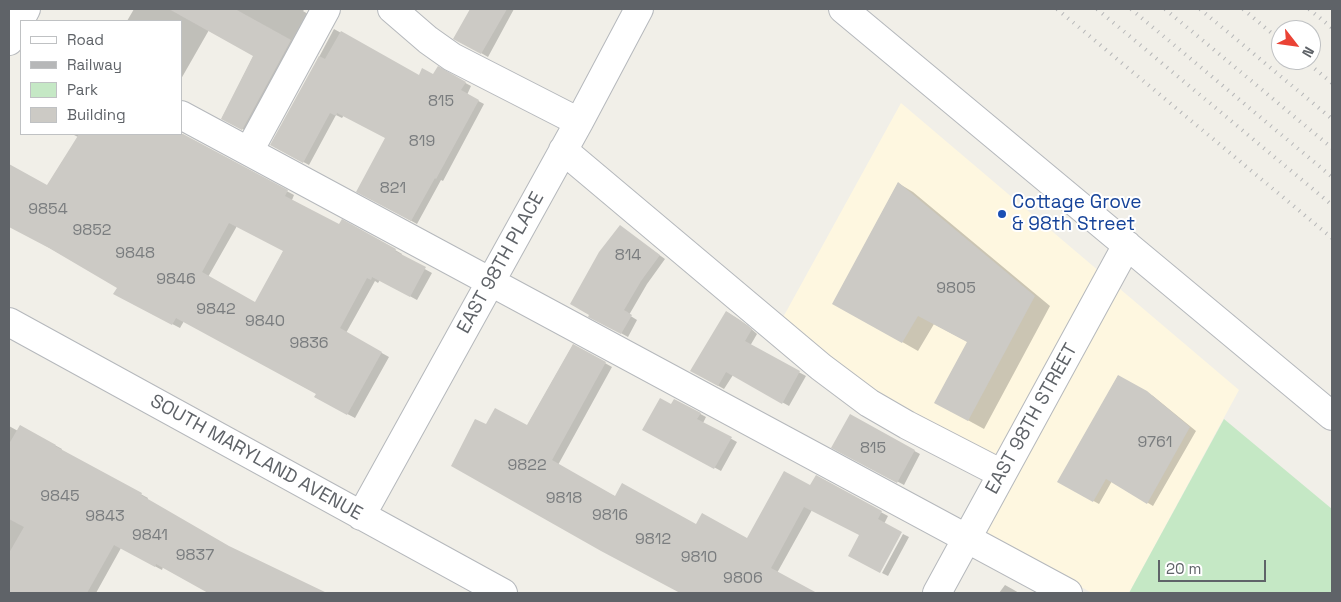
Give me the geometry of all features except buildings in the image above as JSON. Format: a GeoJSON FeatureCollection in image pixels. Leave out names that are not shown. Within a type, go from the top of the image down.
{"type":"FeatureCollection","features":[{"type":"Feature","properties":{"kind":"street"},"geometry":{"type":"LineString","coordinates":[[249,151],[326,9]]}},
{"type":"Feature","properties":{"kind":"street"},"geometry":{"type":"LineString","coordinates":[[392,9],[428,40],[452,57],[579,122]]}},
{"type":"Feature","properties":{"kind":"street","name":"EAST 98TH PLACE"},"geometry":{"type":"LineString","coordinates":[[361,516],[579,122],[639,9]]}},
{"type":"Feature","properties":{"kind":"street"},"geometry":{"type":"LineString","coordinates":[[843,9],[1332,416]]}},
{"type":"Feature","properties":{"kind":"street"},"geometry":{"type":"LineString","coordinates":[[182,116],[1068,593]]}},
{"type":"Feature","properties":{"kind":"street"},"geometry":{"type":"LineString","coordinates":[[563,150],[821,368],[870,403],[907,425],[1002,474]]}},
{"type":"Feature","properties":{"kind":"street","name":"EAST 98TH STREET"},"geometry":{"type":"LineString","coordinates":[[937,593],[1127,245]]}},
{"type":"Feature","properties":{"kind":"street","name":"SOUTH MARYLAND AVENUE"},"geometry":{"type":"LineString","coordinates":[[9,322],[503,593]]}},
{"type":"Feature","properties":{"kind":"shaded area"},"geometry":{"type":"Polygon","coordinates":[[[901,103],[1239,390],[1129,593],[1092,593],[980,530],[1010,472],[870,397],[781,321],[901,103]]]}},
{"type":"Feature","properties":{"kind":"green space"},"geometry":{"type":"Polygon","coordinates":[[[1224,419],[1332,509],[1332,593],[1129,593],[1224,419]]]}},
{"type":"Feature","properties":{"kind":"railway"},"geometry":{"type":"LineString","coordinates":[[1057,9],[1332,238]]}},
{"type":"Feature","properties":{"kind":"railway"},"geometry":{"type":"LineString","coordinates":[[1097,9],[1332,205]]}},
{"type":"Feature","properties":{"kind":"railway"},"geometry":{"type":"LineString","coordinates":[[1131,9],[1332,177]]}},
{"type":"Feature","properties":{"kind":"railway"},"geometry":{"type":"LineString","coordinates":[[1165,9],[1332,148]]}},
{"type":"Feature","properties":{"kind":"railway"},"geometry":{"type":"LineString","coordinates":[[1200,9],[1332,119]]}},
{"type":"Feature","properties":{"kind":"railway"},"geometry":{"type":"LineString","coordinates":[[1243,9],[1271,33]]}},
{"type":"Feature","properties":{"kind":"railway"},"geometry":{"type":"LineString","coordinates":[[1309,9],[1332,28]]}},
{"type":"Feature","properties":{"kind":"railway"},"geometry":{"type":"LineString","coordinates":[[1316,70],[1332,83]]}},
{"type":"Feature","properties":{"kind":"place","name":"Cottage Grove & 98th Street"},"geometry":{"type":"Point","coordinates":[1002,214]}}]}
